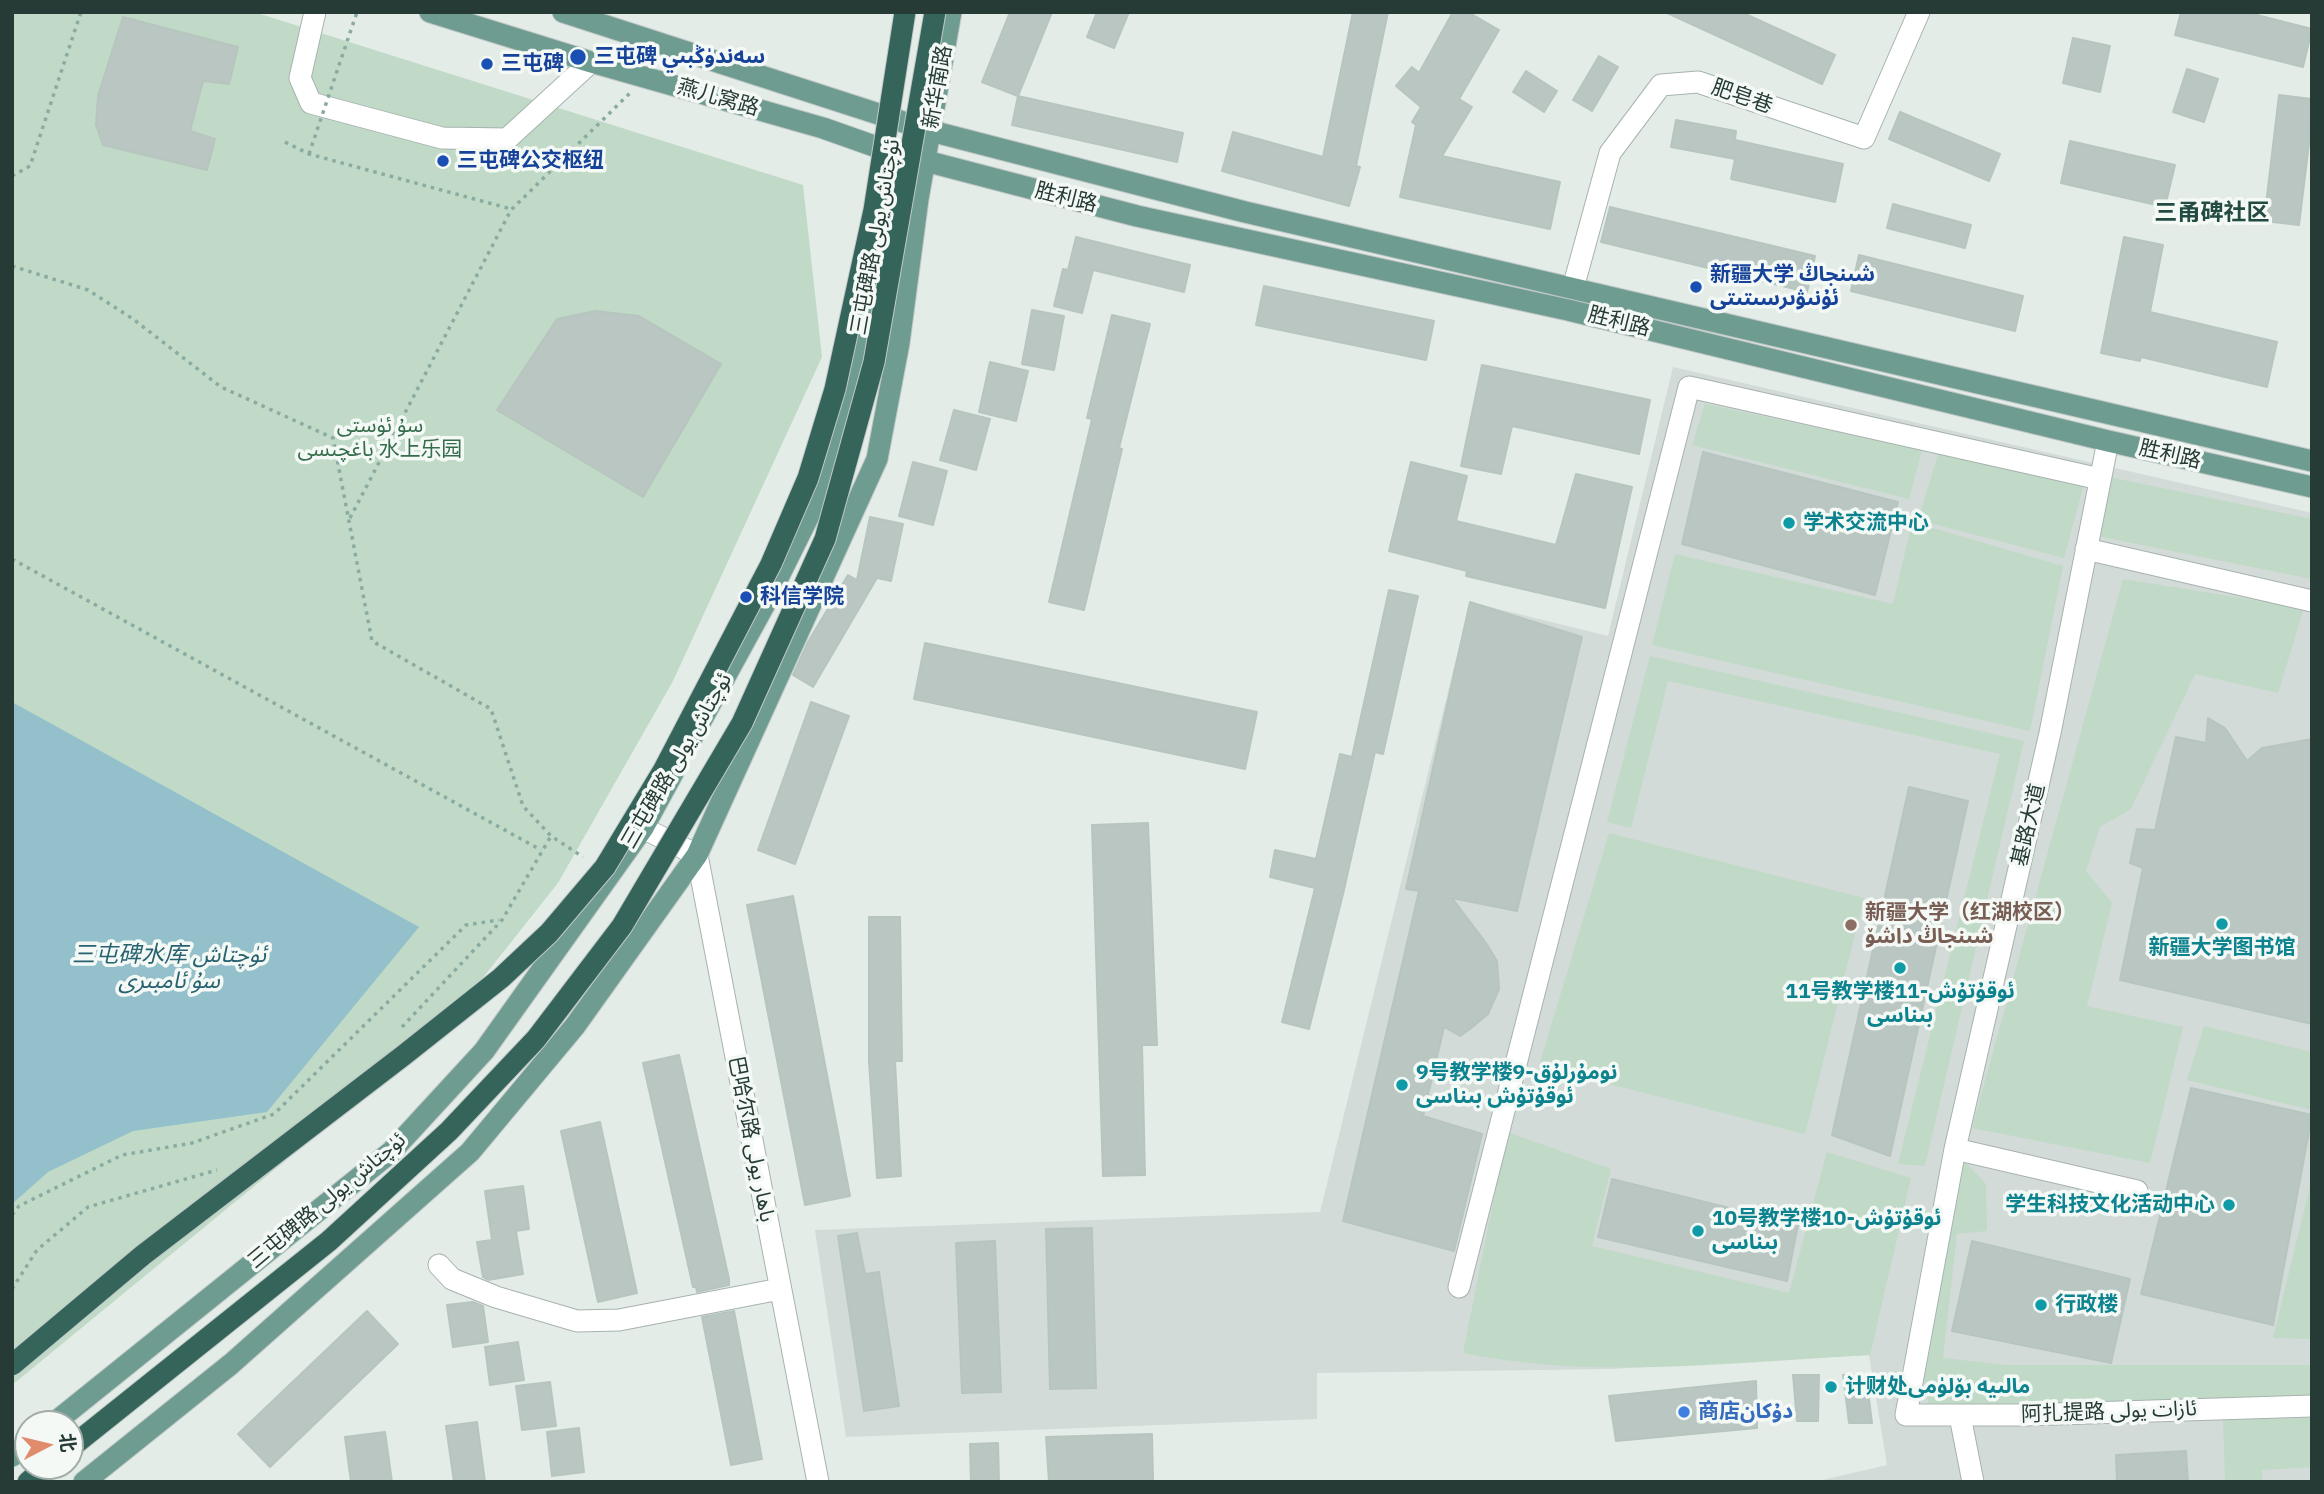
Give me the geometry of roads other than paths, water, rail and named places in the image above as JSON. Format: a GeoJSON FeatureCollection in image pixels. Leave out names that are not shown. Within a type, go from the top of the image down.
{"type":"FeatureCollection","features":[{"type":"Feature","properties":{"kind":"highway"},"geometry":{"type":"LineString","coordinates":[[12,1366],[143,1255],[501,978],[549,933],[605,867],[663,771],[771,564],[808,478],[835,389],[874,210],[905,12]]}},
{"type":"Feature","properties":{"kind":"highway"},"geometry":{"type":"LineString","coordinates":[[84,1437],[329,1241],[449,1131],[536,1039],[622,926],[742,723],[825,540],[874,362],[935,12]]}},
{"type":"Feature","properties":{"kind":"main road","name":"燕儿窝路"},"geometry":{"type":"LineString","coordinates":[[430,12],[591,62],[823,128],[925,162]]}},
{"type":"Feature","properties":{"kind":"main road","name":"三屯碑路 ئۈچتاش يولى"},"geometry":{"type":"LineString","coordinates":[[70,1410],[391,1152],[484,1051],[643,828],[766,602],[836,461],[891,152],[912,12]]}},
{"type":"Feature","properties":{"kind":"main road","name":"新华南路"},"geometry":{"type":"LineString","coordinates":[[925,162],[951,12]]}},
{"type":"Feature","properties":{"kind":"main road","name":"燕儿窝路"},"geometry":{"type":"LineString","coordinates":[[569,13],[931,131]]}},
{"type":"Feature","properties":{"kind":"main road","name":"胜利路"},"geometry":{"type":"LineString","coordinates":[[931,131],[1245,212],[2312,461]]}},
{"type":"Feature","properties":{"kind":"main road","name":"三屯碑路 ئۈچتاش يولى"},"geometry":{"type":"LineString","coordinates":[[84,1482],[230,1364],[470,1152],[575,1026],[697,855],[877,459],[899,343],[925,162]]}},
{"type":"Feature","properties":{"kind":"main road","name":"胜利路"},"geometry":{"type":"LineString","coordinates":[[925,162],[1137,216],[1568,310],[2108,441],[2312,487]]}},
{"type":"Feature","properties":{"kind":"street"},"geometry":{"type":"LineString","coordinates":[[315,12],[300,78],[311,103],[442,138],[507,139],[591,62]]}},
{"type":"Feature","properties":{"kind":"street","name":"肥皂巷"},"geometry":{"type":"LineString","coordinates":[[1573,288],[1609,153],[1661,85],[1698,82],[1864,138],[1919,12]]}},
{"type":"Feature","properties":{"kind":"street"},"geometry":{"type":"LineString","coordinates":[[1458,1287],[1689,387],[2101,479]]}},
{"type":"Feature","properties":{"kind":"street","name":"基路大道"},"geometry":{"type":"LineString","coordinates":[[1906,1415],[1955,1149],[2050,733],[2108,441]]}},
{"type":"Feature","properties":{"kind":"street"},"geometry":{"type":"LineString","coordinates":[[2086,549],[2312,601]]}},
{"type":"Feature","properties":{"kind":"street"},"geometry":{"type":"LineString","coordinates":[[643,828],[697,855]]}},
{"type":"Feature","properties":{"kind":"street","name":"巴哈尔路 باھار يولى"},"geometry":{"type":"LineString","coordinates":[[697,855],[818,1482]]}},
{"type":"Feature","properties":{"kind":"street"},"geometry":{"type":"LineString","coordinates":[[1955,1149],[2137,1191]]}},
{"type":"Feature","properties":{"kind":"street"},"geometry":{"type":"LineString","coordinates":[[439,1265],[452,1279],[496,1297],[577,1321],[619,1320],[780,1289]]}},
{"type":"Feature","properties":{"kind":"street","name":"阿扎提路 ئازات يولى"},"geometry":{"type":"LineString","coordinates":[[1906,1415],[1960,1416],[2312,1406]]}},
{"type":"Feature","properties":{"kind":"street"},"geometry":{"type":"LineString","coordinates":[[1960,1416],[1973,1482]]}},
{"type":"Feature","properties":{"kind":"water","name":"三屯碑水库 ئۈچتاش سۇ ئامبىرى"},"geometry":{"type":"Polygon","coordinates":[[[12,702],[419,927],[267,1112],[133,1131],[48,1172],[12,1204],[12,702]]]}},
{"type":"Feature","properties":{"kind":"place","name":"三屯碑 سەندۈڭبىي"},"geometry":{"type":"Point","coordinates":[578,57]}},
{"type":"Feature","properties":{"kind":"place","name":"三屯碑"},"geometry":{"type":"Point","coordinates":[487,64]}},
{"type":"Feature","properties":{"kind":"place","name":"三屯碑公交枢纽"},"geometry":{"type":"Point","coordinates":[443,161]}},
{"type":"Feature","properties":{"kind":"place","name":"新疆大学 شىنجاڭ ئۇنىۋىرسىتىتى"},"geometry":{"type":"Point","coordinates":[1696,287]}},
{"type":"Feature","properties":{"kind":"place","name":"学术交流中心"},"geometry":{"type":"Point","coordinates":[1789,523]}},
{"type":"Feature","properties":{"kind":"place","name":"科信学院"},"geometry":{"type":"Point","coordinates":[746,597]}},
{"type":"Feature","properties":{"kind":"place","name":"新疆大学图书馆"},"geometry":{"type":"Point","coordinates":[2222,924]}},
{"type":"Feature","properties":{"kind":"place","name":"新疆大学（红湖校区） شىنجاڭ داشۆ"},"geometry":{"type":"Point","coordinates":[1851,925]}},
{"type":"Feature","properties":{"kind":"place","name":"11号教学楼11-ئوقۇتۇش بىناسى"},"geometry":{"type":"Point","coordinates":[1900,968]}},
{"type":"Feature","properties":{"kind":"place","name":"9号教学楼9-نومۇرلۇق ئوقۇتۇش بىناسى"},"geometry":{"type":"Point","coordinates":[1402,1085]}},
{"type":"Feature","properties":{"kind":"place","name":"学生科技文化活动中心"},"geometry":{"type":"Point","coordinates":[2229,1205]}},
{"type":"Feature","properties":{"kind":"place","name":"10号教学楼10-ئوقۇتۇش بىناسى"},"geometry":{"type":"Point","coordinates":[1698,1231]}},
{"type":"Feature","properties":{"kind":"place","name":"行政楼"},"geometry":{"type":"Point","coordinates":[2041,1305]}},
{"type":"Feature","properties":{"kind":"place","name":"计财处مالىيە بۆلۈمى"},"geometry":{"type":"Point","coordinates":[1831,1387]}},
{"type":"Feature","properties":{"kind":"place","name":"商店دۇكان"},"geometry":{"type":"Point","coordinates":[1684,1412]}},
{"type":"Feature","properties":{"kind":"district","name":"三甬碑社区"},"geometry":{"type":"Point","coordinates":[2212,213]}},
{"type":"Feature","properties":{"kind":"park label","name":"سۇ ئۈستى باغچىسى 水上乐园"},"geometry":{"type":"Point","coordinates":[380,438]}}]}
